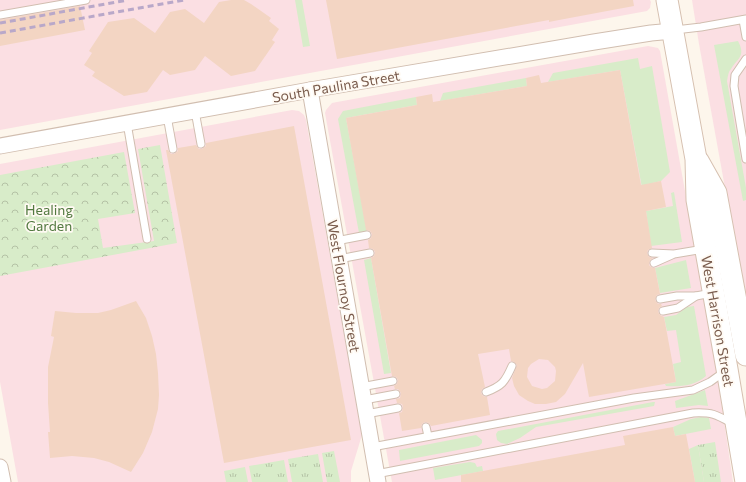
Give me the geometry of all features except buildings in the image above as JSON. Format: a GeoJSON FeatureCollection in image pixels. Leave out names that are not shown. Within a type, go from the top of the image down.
{"type":"FeatureCollection","features":[{"type":"Feature","properties":{"kind":"main road","name":"West Harrison Street"},"geometry":{"type":"LineString","coordinates":[[667,0],[696,159],[696,200],[716,247],[718,292],[727,369],[746,482]]}},
{"type":"Feature","properties":{"kind":"main road","name":"West Harrison Street"},"geometry":{"type":"LineString","coordinates":[[718,292],[746,355]]}},
{"type":"Feature","properties":{"kind":"street","name":"South Paulina Street"},"geometry":{"type":"LineString","coordinates":[[0,146],[310,90],[594,42],[673,31]]}},
{"type":"Feature","properties":{"kind":"street","name":"West Flournoy Street"},"geometry":{"type":"LineString","coordinates":[[310,90],[377,478]]}},
{"type":"Feature","properties":{"kind":"street"},"geometry":{"type":"LineString","coordinates":[[0,467],[3,482]]}},
{"type":"Feature","properties":{"kind":"lane"},"geometry":{"type":"LineString","coordinates":[[0,15],[86,0]]}},
{"type":"Feature","properties":{"kind":"lane"},"geometry":{"type":"LineString","coordinates":[[673,31],[701,28],[744,20],[746,37]]}},
{"type":"Feature","properties":{"kind":"lane"},"geometry":{"type":"LineString","coordinates":[[746,61],[735,75],[734,86],[746,159]]}},
{"type":"Feature","properties":{"kind":"lane"},"geometry":{"type":"LineString","coordinates":[[195,111],[201,144]]}},
{"type":"Feature","properties":{"kind":"lane"},"geometry":{"type":"LineString","coordinates":[[167,116],[173,149]]}},
{"type":"Feature","properties":{"kind":"lane"},"geometry":{"type":"LineString","coordinates":[[127,123],[147,239]]}},
{"type":"Feature","properties":{"kind":"lane"},"geometry":{"type":"LineString","coordinates":[[336,241],[367,235]]}},
{"type":"Feature","properties":{"kind":"lane"},"geometry":{"type":"LineString","coordinates":[[652,253],[674,254],[716,247]]}},
{"type":"Feature","properties":{"kind":"lane"},"geometry":{"type":"LineString","coordinates":[[339,259],[370,252]]}},
{"type":"Feature","properties":{"kind":"lane"},"geometry":{"type":"LineString","coordinates":[[654,263],[674,254]]}},
{"type":"Feature","properties":{"kind":"lane"},"geometry":{"type":"LineString","coordinates":[[660,299],[718,292]]}},
{"type":"Feature","properties":{"kind":"lane"},"geometry":{"type":"LineString","coordinates":[[663,311],[678,308],[718,292]]}},
{"type":"Feature","properties":{"kind":"lane"},"geometry":{"type":"LineString","coordinates":[[486,392],[498,388],[505,381],[512,366]]}},
{"type":"Feature","properties":{"kind":"lane"},"geometry":{"type":"LineString","coordinates":[[372,447],[648,396],[693,390],[710,382],[727,369]]}},
{"type":"Feature","properties":{"kind":"lane"},"geometry":{"type":"LineString","coordinates":[[364,401],[393,381]]}},
{"type":"Feature","properties":{"kind":"lane"},"geometry":{"type":"LineString","coordinates":[[364,401],[396,394]]}},
{"type":"Feature","properties":{"kind":"lane"},"geometry":{"type":"LineString","coordinates":[[364,401],[398,408]]}},
{"type":"Feature","properties":{"kind":"lane"},"geometry":{"type":"LineString","coordinates":[[377,478],[694,413],[708,412],[737,426]]}},
{"type":"Feature","properties":{"kind":"lane"},"geometry":{"type":"LineString","coordinates":[[426,427],[428,436]]}},
{"type":"Feature","properties":{"kind":"shaded area"},"geometry":{"type":"Polygon","coordinates":[[[0,0],[650,0],[651,2],[650,8],[647,11],[0,130],[0,0]]]}},
{"type":"Feature","properties":{"kind":"shaded area"},"geometry":{"type":"Polygon","coordinates":[[[692,0],[746,0],[746,304],[699,44],[692,0]]]}},
{"type":"Feature","properties":{"kind":"shaded area"},"geometry":{"type":"Polygon","coordinates":[[[648,46],[658,48],[660,51],[715,359],[733,482],[392,482],[325,113],[326,110],[332,103],[337,102],[648,46]]]}},
{"type":"Feature","properties":{"kind":"shaded area"},"geometry":{"type":"Polygon","coordinates":[[[292,110],[299,111],[304,115],[306,120],[362,435],[351,471],[351,482],[18,482],[0,382],[0,164],[292,110]]]}},
{"type":"Feature","properties":{"kind":"green space"},"geometry":{"type":"Polygon","coordinates":[[[295,0],[302,0],[310,46],[303,47],[295,0]]]}},
{"type":"Feature","properties":{"kind":"green space"},"geometry":{"type":"Polygon","coordinates":[[[738,41],[741,54],[729,72],[727,81],[746,188],[746,200],[743,201],[714,45],[738,41]]]}},
{"type":"Feature","properties":{"kind":"green space"},"geometry":{"type":"Polygon","coordinates":[[[638,58],[640,69],[652,66],[670,172],[661,181],[653,183],[643,193],[620,70],[548,82],[553,73],[638,58]]]}},
{"type":"Feature","properties":{"kind":"green space"},"geometry":{"type":"Polygon","coordinates":[[[526,78],[527,86],[440,101],[443,93],[526,78]]]}},
{"type":"Feature","properties":{"kind":"green space"},"geometry":{"type":"Polygon","coordinates":[[[416,97],[417,105],[346,118],[367,232],[359,233],[338,119],[343,111],[416,97]]]}},
{"type":"Feature","properties":{"kind":"green space","name":"Healing Garden"},"geometry":{"type":"Polygon","coordinates":[[[160,145],[177,243],[0,276],[0,175],[124,152],[135,213],[98,219],[103,248],[154,241],[138,149],[160,145]]]}},
{"type":"Feature","properties":{"kind":"green space"},"geometry":{"type":"Polygon","coordinates":[[[674,192],[682,242],[651,246],[646,211],[673,206],[671,193],[674,192]]]}},
{"type":"Feature","properties":{"kind":"green space"},"geometry":{"type":"Polygon","coordinates":[[[371,258],[391,373],[384,374],[364,260],[371,258]]]}},
{"type":"Feature","properties":{"kind":"green space"},"geometry":{"type":"Polygon","coordinates":[[[686,260],[691,288],[660,293],[655,268],[686,260]]]}},
{"type":"Feature","properties":{"kind":"green space"},"geometry":{"type":"Polygon","coordinates":[[[694,306],[706,376],[692,384],[666,386],[665,384],[676,382],[673,364],[681,362],[676,330],[667,331],[664,317],[676,315],[687,307],[694,306]]]}},
{"type":"Feature","properties":{"kind":"green space"},"geometry":{"type":"Polygon","coordinates":[[[705,390],[708,406],[699,405],[676,408],[675,401],[705,390]]]}},
{"type":"Feature","properties":{"kind":"green space"},"geometry":{"type":"Polygon","coordinates":[[[655,402],[654,406],[536,427],[520,438],[507,444],[501,443],[497,440],[496,434],[498,431],[655,402]]]}},
{"type":"Feature","properties":{"kind":"green space"},"geometry":{"type":"Polygon","coordinates":[[[701,417],[709,418],[711,429],[675,436],[673,427],[691,419],[701,417]]]}},
{"type":"Feature","properties":{"kind":"green space"},"geometry":{"type":"Polygon","coordinates":[[[476,435],[482,440],[482,443],[479,446],[400,461],[399,450],[476,435]]]}},
{"type":"Feature","properties":{"kind":"green space"},"geometry":{"type":"Polygon","coordinates":[[[715,442],[721,482],[704,482],[698,445],[715,442]]]}},
{"type":"Feature","properties":{"kind":"green space"},"geometry":{"type":"Polygon","coordinates":[[[698,445],[704,482],[695,482],[689,449],[698,445]]]}},
{"type":"Feature","properties":{"kind":"green space"},"geometry":{"type":"Polygon","coordinates":[[[334,451],[340,482],[327,482],[322,453],[334,451]]]}},
{"type":"Feature","properties":{"kind":"green space"},"geometry":{"type":"Polygon","coordinates":[[[318,454],[323,482],[292,482],[288,459],[318,454]]]}},
{"type":"Feature","properties":{"kind":"green space"},"geometry":{"type":"Polygon","coordinates":[[[284,460],[288,482],[252,482],[249,466],[284,460]]]}},
{"type":"Feature","properties":{"kind":"green space"},"geometry":{"type":"Polygon","coordinates":[[[470,462],[475,463],[477,467],[482,466],[483,471],[435,480],[433,468],[470,462]]]}},
{"type":"Feature","properties":{"kind":"green space"},"geometry":{"type":"Polygon","coordinates":[[[245,467],[248,482],[226,482],[224,471],[245,467]]]}},
{"type":"Feature","properties":{"kind":"railway"},"geometry":{"type":"LineString","coordinates":[[0,23],[128,0]]}},
{"type":"Feature","properties":{"kind":"railway"},"geometry":{"type":"LineString","coordinates":[[0,33],[184,0]]}}]}
